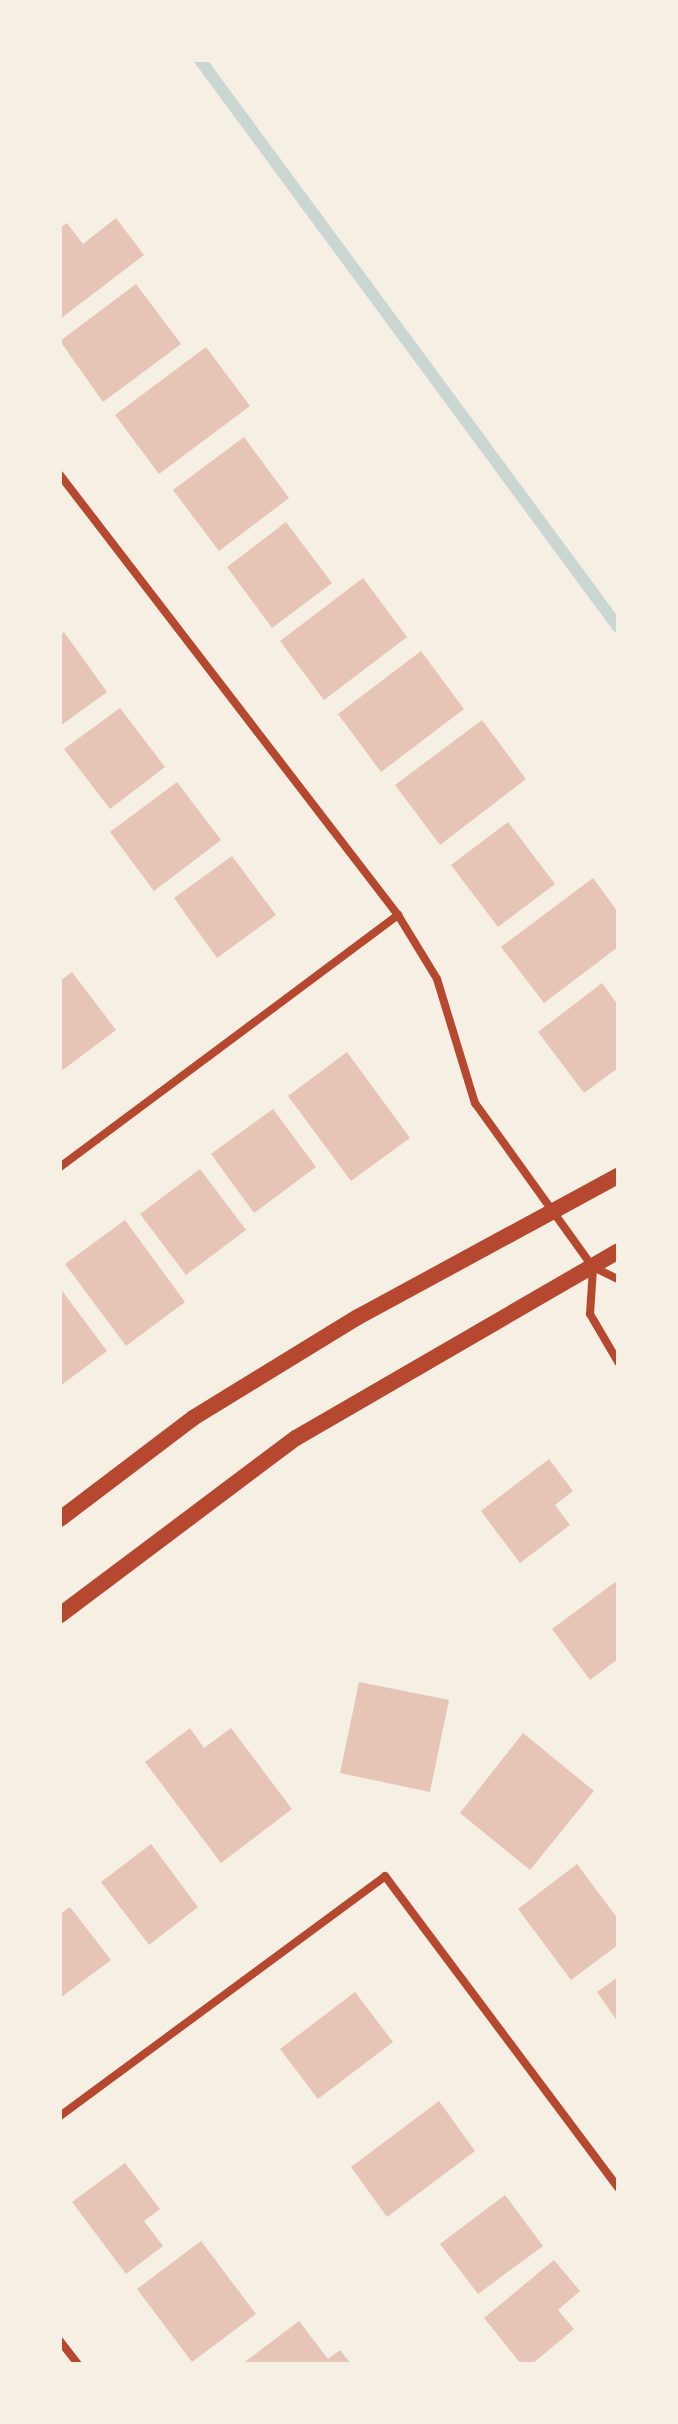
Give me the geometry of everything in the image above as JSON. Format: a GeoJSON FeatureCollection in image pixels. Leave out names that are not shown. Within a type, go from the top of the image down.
{"type":"FeatureCollection","features":[{"type":"Feature","properties":{"kind":"main road"},"geometry":{"type":"LineString","coordinates":[[60,1519],[193,1418],[358,1317],[552,1216],[618,1176]]}},
{"type":"Feature","properties":{"kind":"main road"},"geometry":{"type":"LineString","coordinates":[[60,1615],[296,1438],[618,1251]]}},
{"type":"Feature","properties":{"kind":"street"},"geometry":{"type":"LineString","coordinates":[[60,475],[398,915],[437,979],[475,1103],[552,1216],[593,1267],[618,1279]]}},
{"type":"Feature","properties":{"kind":"street"},"geometry":{"type":"LineString","coordinates":[[60,1167],[398,915]]}},
{"type":"Feature","properties":{"kind":"street"},"geometry":{"type":"LineString","coordinates":[[593,1267],[590,1314],[618,1362]]}},
{"type":"Feature","properties":{"kind":"street"},"geometry":{"type":"LineString","coordinates":[[60,2116],[385,1876],[618,2187]]}},
{"type":"Feature","properties":{"kind":"street"},"geometry":{"type":"LineString","coordinates":[[60,2341],[78,2364]]}},
{"type":"Feature","properties":{"kind":"building"},"geometry":{"type":"Polygon","coordinates":[[[116,218],[144,255],[60,319],[60,228],[67,223],[83,244],[116,218]]]}},
{"type":"Feature","properties":{"kind":"building"},"geometry":{"type":"Polygon","coordinates":[[[136,284],[181,344],[103,402],[60,341],[136,284]]]}},
{"type":"Feature","properties":{"kind":"building"},"geometry":{"type":"Polygon","coordinates":[[[206,347],[250,406],[159,474],[115,415],[206,347]]]}},
{"type":"Feature","properties":{"kind":"building"},"geometry":{"type":"Polygon","coordinates":[[[244,437],[289,498],[219,551],[173,490],[244,437]]]}},
{"type":"Feature","properties":{"kind":"building"},"geometry":{"type":"Polygon","coordinates":[[[286,522],[332,583],[272,628],[227,567],[286,522]]]}},
{"type":"Feature","properties":{"kind":"building"},"geometry":{"type":"Polygon","coordinates":[[[363,578],[407,637],[324,700],[280,641],[363,578]]]}},
{"type":"Feature","properties":{"kind":"building"},"geometry":{"type":"Polygon","coordinates":[[[64,632],[107,692],[60,726],[60,635],[64,632]]]}},
{"type":"Feature","properties":{"kind":"building"},"geometry":{"type":"Polygon","coordinates":[[[421,651],[464,709],[381,772],[338,714],[421,651]]]}},
{"type":"Feature","properties":{"kind":"building"},"geometry":{"type":"Polygon","coordinates":[[[120,708],[165,767],[110,809],[64,749],[120,708]]]}},
{"type":"Feature","properties":{"kind":"building"},"geometry":{"type":"Polygon","coordinates":[[[482,720],[526,779],[440,845],[395,785],[482,720]]]}},
{"type":"Feature","properties":{"kind":"building"},"geometry":{"type":"Polygon","coordinates":[[[177,782],[221,840],[154,891],[110,832],[177,782]]]}},
{"type":"Feature","properties":{"kind":"building"},"geometry":{"type":"Polygon","coordinates":[[[508,822],[555,884],[498,927],[451,865],[508,822]]]}},
{"type":"Feature","properties":{"kind":"building"},"geometry":{"type":"Polygon","coordinates":[[[232,856],[276,915],[217,958],[174,898],[232,856]]]}},
{"type":"Feature","properties":{"kind":"building"},"geometry":{"type":"Polygon","coordinates":[[[593,878],[618,912],[618,947],[544,1003],[501,947],[593,878]]]}},
{"type":"Feature","properties":{"kind":"building"},"geometry":{"type":"Polygon","coordinates":[[[72,972],[116,1030],[60,1072],[60,981],[72,972]]]}},
{"type":"Feature","properties":{"kind":"building"},"geometry":{"type":"Polygon","coordinates":[[[602,983],[618,1005],[618,1068],[584,1093],[538,1032],[602,983]]]}},
{"type":"Feature","properties":{"kind":"building"},"geometry":{"type":"Polygon","coordinates":[[[347,1052],[410,1138],[351,1181],[288,1096],[347,1052]]]}},
{"type":"Feature","properties":{"kind":"building"},"geometry":{"type":"Polygon","coordinates":[[[273,1109],[316,1167],[254,1213],[211,1154],[273,1109]]]}},
{"type":"Feature","properties":{"kind":"building"},"geometry":{"type":"Polygon","coordinates":[[[200,1169],[246,1230],[186,1275],[140,1214],[200,1169]]]}},
{"type":"Feature","properties":{"kind":"building"},"geometry":{"type":"Polygon","coordinates":[[[125,1220],[185,1302],[126,1346],[65,1264],[125,1220]]]}},
{"type":"Feature","properties":{"kind":"building"},"geometry":{"type":"Polygon","coordinates":[[[60,1288],[107,1351],[60,1386],[60,1288]]]}},
{"type":"Feature","properties":{"kind":"building"},"geometry":{"type":"Polygon","coordinates":[[[549,1459],[573,1491],[555,1505],[570,1525],[520,1563],[481,1511],[549,1459]]]}},
{"type":"Feature","properties":{"kind":"building"},"geometry":{"type":"Polygon","coordinates":[[[618,1580],[618,1659],[590,1680],[552,1629],[618,1580]]]}},
{"type":"Feature","properties":{"kind":"building"},"geometry":{"type":"Polygon","coordinates":[[[359,1682],[449,1700],[430,1792],[340,1773],[359,1682]]]}},
{"type":"Feature","properties":{"kind":"building"},"geometry":{"type":"Polygon","coordinates":[[[190,1728],[204,1748],[231,1728],[292,1809],[221,1863],[145,1762],[190,1728]]]}},
{"type":"Feature","properties":{"kind":"building"},"geometry":{"type":"Polygon","coordinates":[[[523,1733],[594,1791],[530,1870],[460,1813],[523,1733]]]}},
{"type":"Feature","properties":{"kind":"building"},"geometry":{"type":"Polygon","coordinates":[[[151,1844],[198,1907],[149,1945],[101,1882],[151,1844]]]}},
{"type":"Feature","properties":{"kind":"building"},"geometry":{"type":"Polygon","coordinates":[[[577,1864],[618,1919],[618,1945],[571,1980],[518,1909],[577,1864]]]}},
{"type":"Feature","properties":{"kind":"building"},"geometry":{"type":"Polygon","coordinates":[[[70,1907],[111,1960],[60,1998],[60,1914],[70,1907]]]}},
{"type":"Feature","properties":{"kind":"building"},"geometry":{"type":"Polygon","coordinates":[[[618,1977],[618,2022],[597,1992],[618,1977]]]}},
{"type":"Feature","properties":{"kind":"building"},"geometry":{"type":"Polygon","coordinates":[[[355,1992],[393,2042],[318,2099],[280,2049],[355,1992]]]}},
{"type":"Feature","properties":{"kind":"building"},"geometry":{"type":"Polygon","coordinates":[[[439,2101],[475,2151],[387,2217],[351,2167],[439,2101]]]}},
{"type":"Feature","properties":{"kind":"building"},"geometry":{"type":"Polygon","coordinates":[[[125,2163],[160,2209],[144,2221],[163,2246],[126,2274],[72,2202],[125,2163]]]}},
{"type":"Feature","properties":{"kind":"building"},"geometry":{"type":"Polygon","coordinates":[[[505,2195],[543,2246],[478,2294],[440,2244],[505,2195]]]}},
{"type":"Feature","properties":{"kind":"building"},"geometry":{"type":"Polygon","coordinates":[[[201,2241],[256,2314],[192,2362],[137,2289],[201,2241]]]}},
{"type":"Feature","properties":{"kind":"building"},"geometry":{"type":"Polygon","coordinates":[[[554,2260],[580,2291],[558,2310],[574,2329],[532,2364],[521,2364],[484,2318],[554,2260]]]}},
{"type":"Feature","properties":{"kind":"building"},"geometry":{"type":"Polygon","coordinates":[[[299,2321],[328,2359],[340,2350],[351,2364],[242,2364],[299,2321]]]}},
{"type":"Feature","properties":{"kind":"waterway"},"geometry":{"type":"LineString","coordinates":[[200,60],[618,627]]}}]}
